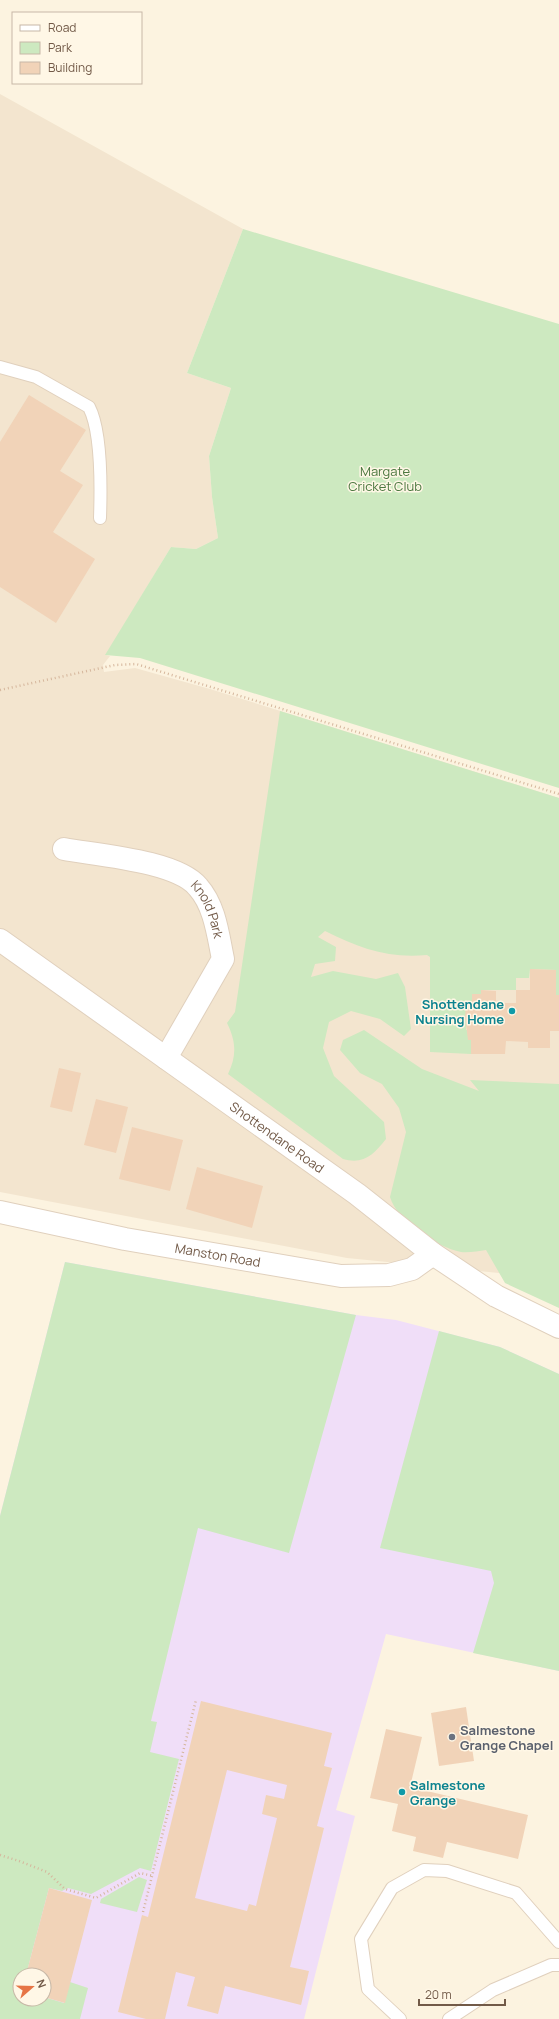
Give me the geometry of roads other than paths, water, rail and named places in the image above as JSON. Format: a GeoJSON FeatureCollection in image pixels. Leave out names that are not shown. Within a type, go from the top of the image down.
{"type":"FeatureCollection","features":[{"type":"Feature","properties":{"kind":"street","name":"Knold Park"},"geometry":{"type":"LineString","coordinates":[[64,849],[135,861],[175,871],[198,886],[213,915],[223,959],[166,1058]]}},
{"type":"Feature","properties":{"kind":"street","name":"Shottendane Road"},"geometry":{"type":"LineString","coordinates":[[0,940],[357,1194],[433,1254],[496,1296],[559,1327]]}},
{"type":"Feature","properties":{"kind":"street","name":"Manston Road"},"geometry":{"type":"LineString","coordinates":[[0,1212],[125,1239],[342,1276],[389,1275],[412,1269],[433,1254]]}},
{"type":"Feature","properties":{"kind":"lane"},"geometry":{"type":"LineString","coordinates":[[0,367],[36,377],[89,407],[93,415],[96,434],[101,493],[100,518]]}},
{"type":"Feature","properties":{"kind":"lane"},"geometry":{"type":"LineString","coordinates":[[400,2019],[368,1989],[361,1939],[392,1888],[424,1870],[447,1871],[516,1893],[559,1942]]}},
{"type":"Feature","properties":{"kind":"lane"},"geometry":{"type":"LineString","coordinates":[[450,2019],[493,1990],[551,1965],[559,1965]]}},
{"type":"Feature","properties":{"kind":"place","name":"Shottendane Nursing Home"},"geometry":{"type":"Point","coordinates":[512,1011]}},
{"type":"Feature","properties":{"kind":"place","name":"Salmestone Grange Chapel"},"geometry":{"type":"Point","coordinates":[452,1737]}},
{"type":"Feature","properties":{"kind":"place","name":"Salmestone Grange"},"geometry":{"type":"Point","coordinates":[402,1792]}},
{"type":"Feature","properties":{"kind":"park label","name":"Margate Cricket Club"},"geometry":{"type":"Point","coordinates":[385,478]}}]}
